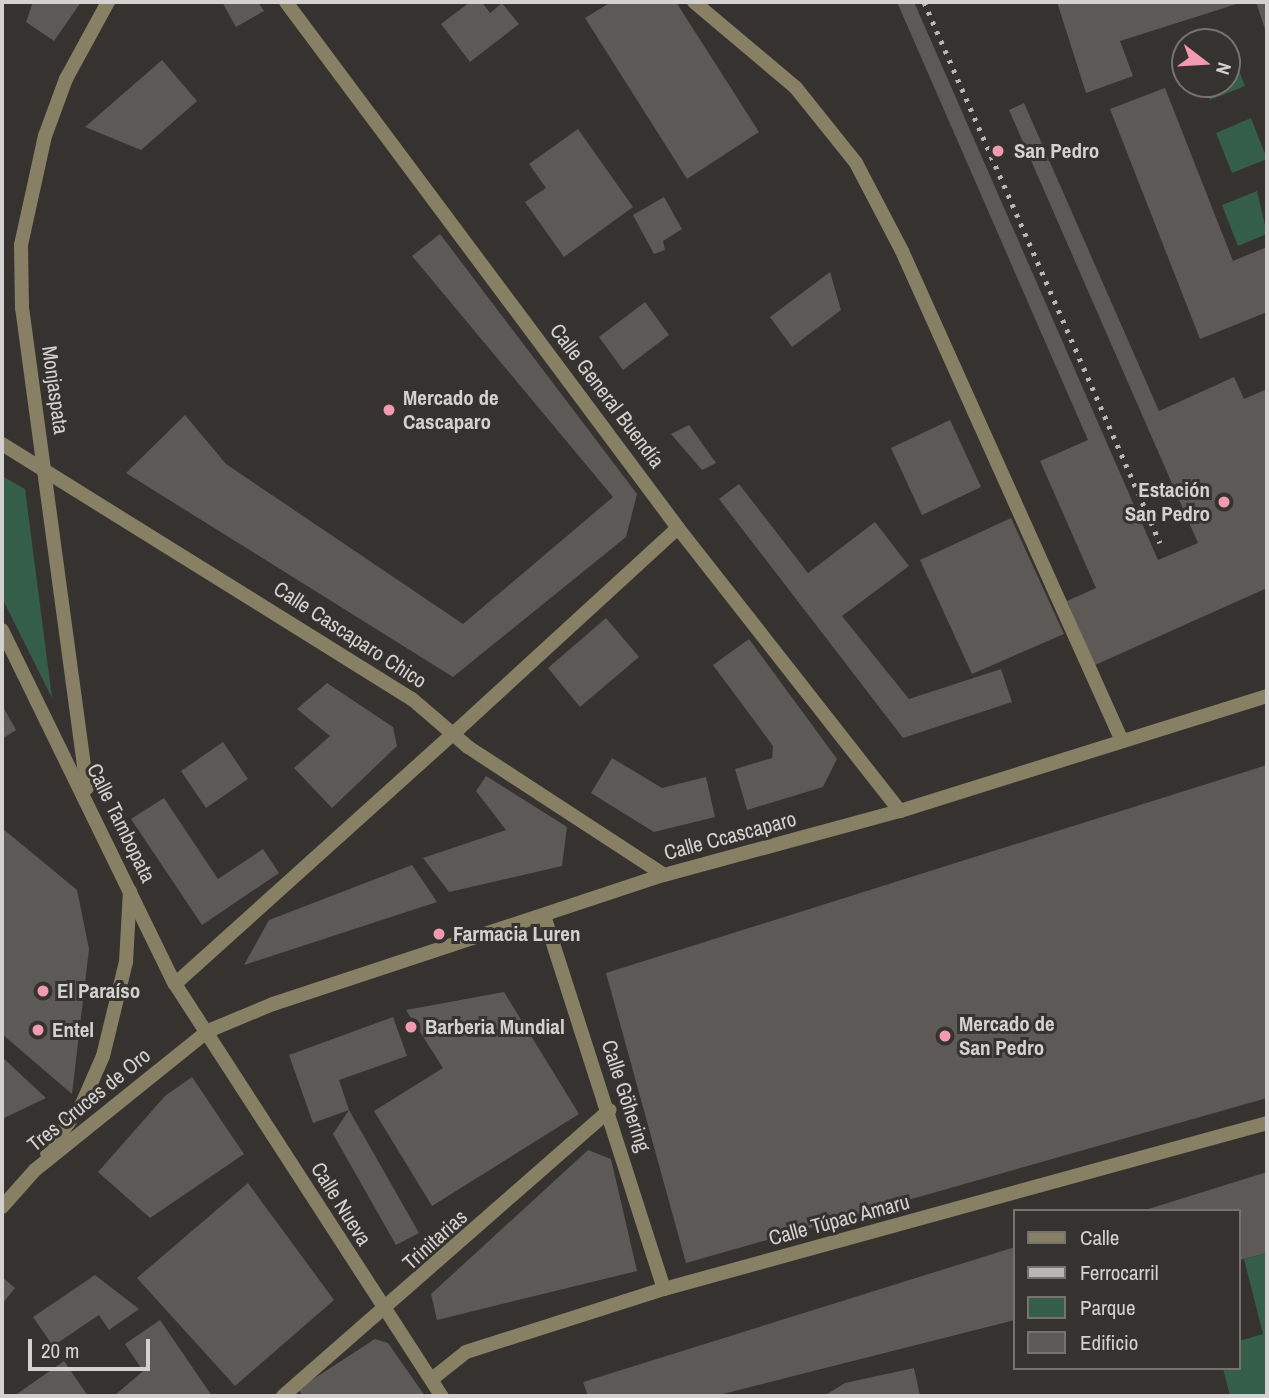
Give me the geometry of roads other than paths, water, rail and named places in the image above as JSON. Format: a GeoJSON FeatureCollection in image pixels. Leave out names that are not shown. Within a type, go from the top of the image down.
{"type":"FeatureCollection","features":[{"type":"Feature","properties":{"kind":"street","name":"Monjaspata"},"geometry":{"type":"LineString","coordinates":[[88,799],[22,308],[21,245],[45,135],[66,79],[108,2]]}},
{"type":"Feature","properties":{"kind":"street","name":"Calle General Buendía"},"geometry":{"type":"LineString","coordinates":[[286,2],[678,528],[900,811]]}},
{"type":"Feature","properties":{"kind":"street"},"geometry":{"type":"LineString","coordinates":[[694,2],[796,88],[856,163],[1122,741]]}},
{"type":"Feature","properties":{"kind":"street","name":"Calle Cascaparo Chico"},"geometry":{"type":"LineString","coordinates":[[2,444],[412,699],[453,734],[598,837],[664,875]]}},
{"type":"Feature","properties":{"kind":"street"},"geometry":{"type":"LineString","coordinates":[[175,984],[678,528]]}},
{"type":"Feature","properties":{"kind":"street","name":"Calle Tambopata"},"geometry":{"type":"LineString","coordinates":[[2,629],[88,799],[175,984],[208,1031]]}},
{"type":"Feature","properties":{"kind":"street","name":"Calle Ccascaparo"},"geometry":{"type":"LineString","coordinates":[[208,1031],[664,875],[900,811],[1267,696]]}},
{"type":"Feature","properties":{"kind":"street"},"geometry":{"type":"LineString","coordinates":[[35,1170],[82,1104],[103,1056],[126,962],[130,889]]}},
{"type":"Feature","properties":{"kind":"street","name":"Calle Göhering"},"geometry":{"type":"LineString","coordinates":[[544,916],[610,1110],[664,1289]]}},
{"type":"Feature","properties":{"kind":"street","name":"Tres Cruces de Oro"},"geometry":{"type":"LineString","coordinates":[[2,1207],[35,1170],[208,1031]]}},
{"type":"Feature","properties":{"kind":"street","name":"Calle Nueva"},"geometry":{"type":"LineString","coordinates":[[208,1031],[385,1313],[442,1396]]}},
{"type":"Feature","properties":{"kind":"street","name":"Trinitarias"},"geometry":{"type":"LineString","coordinates":[[283,1396],[385,1313],[610,1110]]}},
{"type":"Feature","properties":{"kind":"street","name":"Calle Túpac Amaru"},"geometry":{"type":"LineString","coordinates":[[432,1379],[466,1352],[664,1289],[1267,1123]]}},
{"type":"Feature","properties":{"kind":"railway"},"geometry":{"type":"LineString","coordinates":[[924,2],[1160,543]]}},
{"type":"Feature","properties":{"kind":"place","name":"San Pedro"},"geometry":{"type":"Point","coordinates":[998,151]}},
{"type":"Feature","properties":{"kind":"place","name":"Mercado de Cascaparo"},"geometry":{"type":"Point","coordinates":[389,410]}},
{"type":"Feature","properties":{"kind":"place","name":"Estación San Pedro"},"geometry":{"type":"Point","coordinates":[1224,502]}},
{"type":"Feature","properties":{"kind":"place","name":"Farmacia Luren"},"geometry":{"type":"Point","coordinates":[439,934]}},
{"type":"Feature","properties":{"kind":"place","name":"El Paraíso"},"geometry":{"type":"Point","coordinates":[43,991]}},
{"type":"Feature","properties":{"kind":"place","name":"Barberia Mundial"},"geometry":{"type":"Point","coordinates":[411,1027]}},
{"type":"Feature","properties":{"kind":"place","name":"Entel"},"geometry":{"type":"Point","coordinates":[38,1030]}},
{"type":"Feature","properties":{"kind":"place","name":"Mercado de San Pedro"},"geometry":{"type":"Point","coordinates":[945,1036]}}]}
